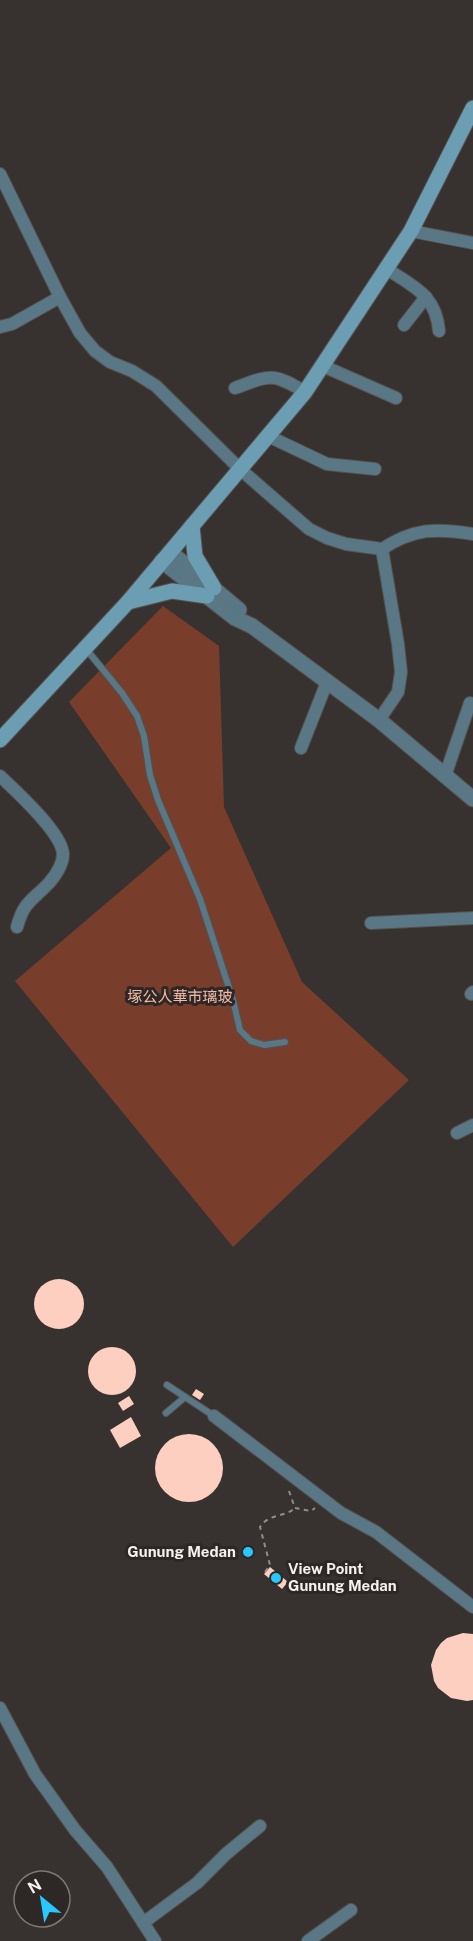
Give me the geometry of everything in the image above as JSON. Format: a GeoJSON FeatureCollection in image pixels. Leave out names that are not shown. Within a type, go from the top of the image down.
{"type":"FeatureCollection","features":[{"type":"Feature","properties":{"kind":"main road"},"geometry":{"type":"LineString","coordinates":[[0,740],[128,602],[305,392],[411,231],[473,108]]}},
{"type":"Feature","properties":{"kind":"main road"},"geometry":{"type":"LineString","coordinates":[[128,602],[172,591],[210,592],[195,556],[192,526]]}},
{"type":"Feature","properties":{"kind":"street"},"geometry":{"type":"LineString","coordinates":[[0,174],[60,297],[80,333],[95,351],[156,386],[240,469],[309,529],[336,541],[382,549],[414,532],[434,529],[473,534]]}},
{"type":"Feature","properties":{"kind":"street"},"geometry":{"type":"LineString","coordinates":[[411,231],[473,243]]}},
{"type":"Feature","properties":{"kind":"street"},"geometry":{"type":"LineString","coordinates":[[387,269],[426,297],[435,308],[439,331]]}},
{"type":"Feature","properties":{"kind":"street"},"geometry":{"type":"LineString","coordinates":[[0,327],[12,324],[60,297]]}},
{"type":"Feature","properties":{"kind":"street"},"geometry":{"type":"LineString","coordinates":[[404,325],[426,297]]}},
{"type":"Feature","properties":{"kind":"street"},"geometry":{"type":"LineString","coordinates":[[323,366],[396,398]]}},
{"type":"Feature","properties":{"kind":"street"},"geometry":{"type":"LineString","coordinates":[[235,388],[269,376],[284,379],[305,392]]}},
{"type":"Feature","properties":{"kind":"street"},"geometry":{"type":"LineString","coordinates":[[268,436],[327,464],[375,469]]}},
{"type":"Feature","properties":{"kind":"street"},"geometry":{"type":"LineString","coordinates":[[379,720],[398,692],[401,672],[382,549]]}},
{"type":"Feature","properties":{"kind":"street"},"geometry":{"type":"LineString","coordinates":[[166,557],[210,592],[241,611],[247,623],[379,720],[473,799]]}},
{"type":"Feature","properties":{"kind":"street"},"geometry":{"type":"LineString","coordinates":[[301,748],[327,682]]}},
{"type":"Feature","properties":{"kind":"street"},"geometry":{"type":"LineString","coordinates":[[445,776],[470,703]]}},
{"type":"Feature","properties":{"kind":"street"},"geometry":{"type":"LineString","coordinates":[[0,776],[27,801],[49,828],[62,848],[63,855],[50,882],[26,904],[17,927]]}},
{"type":"Feature","properties":{"kind":"street"},"geometry":{"type":"LineString","coordinates":[[371,923],[473,918]]}},
{"type":"Feature","properties":{"kind":"street"},"geometry":{"type":"LineString","coordinates":[[457,1133],[473,1125]]}},
{"type":"Feature","properties":{"kind":"street"},"geometry":{"type":"LineString","coordinates":[[214,1416],[341,1513],[376,1532],[473,1607]]}},
{"type":"Feature","properties":{"kind":"street"},"geometry":{"type":"LineString","coordinates":[[0,1708],[35,1774],[75,1830],[107,1867],[155,1941]]}},
{"type":"Feature","properties":{"kind":"street"},"geometry":{"type":"LineString","coordinates":[[143,1923],[197,1883],[226,1854],[260,1826]]}},
{"type":"Feature","properties":{"kind":"street"},"geometry":{"type":"LineString","coordinates":[[308,1941],[351,1910]]}},
{"type":"Feature","properties":{"kind":"lane"},"geometry":{"type":"LineString","coordinates":[[86,649],[122,693],[136,716],[144,736],[150,775],[158,800],[200,898],[233,1000],[240,1030],[251,1041],[264,1045],[285,1042]]}},
{"type":"Feature","properties":{"kind":"lane"},"geometry":{"type":"LineString","coordinates":[[167,1385],[214,1416]]}},
{"type":"Feature","properties":{"kind":"lane"},"geometry":{"type":"LineString","coordinates":[[166,1413],[185,1397]]}},
{"type":"Feature","properties":{"kind":"path"},"geometry":{"type":"LineString","coordinates":[[265,1572],[270,1565],[260,1527],[264,1521],[273,1516],[289,1514],[295,1508]]}},
{"type":"Feature","properties":{"kind":"green space","name":"塚公人華市璃玻"},"geometry":{"type":"Polygon","coordinates":[[[163,606],[219,646],[224,807],[302,982],[409,1080],[233,1247],[15,981],[171,848],[69,702],[163,606]]]}},
{"type":"Feature","properties":{"kind":"building"},"geometry":{"type":"Polygon","coordinates":[[[59,1279],[77,1286],[84,1304],[77,1322],[59,1329],[41,1322],[34,1304],[41,1286],[59,1279]]]}},
{"type":"Feature","properties":{"kind":"building"},"geometry":{"type":"Polygon","coordinates":[[[107,1347],[117,1347],[132,1357],[136,1371],[135,1380],[126,1391],[117,1395],[107,1395],[92,1385],[88,1376],[88,1366],[98,1351],[107,1347]]]}},
{"type":"Feature","properties":{"kind":"building"},"geometry":{"type":"Polygon","coordinates":[[[196,1389],[204,1394],[200,1400],[192,1395],[196,1389]]]}},
{"type":"Feature","properties":{"kind":"building"},"geometry":{"type":"Polygon","coordinates":[[[129,1396],[134,1404],[123,1411],[118,1403],[129,1396]]]}},
{"type":"Feature","properties":{"kind":"building"},"geometry":{"type":"Polygon","coordinates":[[[131,1417],[141,1436],[120,1448],[110,1430],[131,1417]]]}},
{"type":"Feature","properties":{"kind":"building"},"geometry":{"type":"Polygon","coordinates":[[[189,1434],[202,1436],[213,1444],[221,1455],[223,1468],[221,1481],[213,1492],[202,1500],[189,1502],[176,1500],[165,1492],[157,1481],[155,1468],[157,1455],[165,1444],[176,1436],[189,1434]]]}},
{"type":"Feature","properties":{"kind":"building","name":"View Point Gunung Medan"},"geometry":{"type":"Polygon","coordinates":[[[270,1567],[288,1582],[282,1589],[264,1574],[270,1567]]]}},
{"type":"Feature","properties":{"kind":"building"},"geometry":{"type":"Polygon","coordinates":[[[463,1633],[473,1634],[473,1700],[467,1701],[451,1698],[438,1688],[431,1665],[441,1643],[447,1638],[463,1633]]]}},
{"type":"Feature","properties":{"kind":"place","name":"Gunung Medan"},"geometry":{"type":"Point","coordinates":[248,1552]}},
{"type":"Feature","properties":{"kind":"place","name":"View Point Gunung Medan"},"geometry":{"type":"Point","coordinates":[276,1578]}}]}
